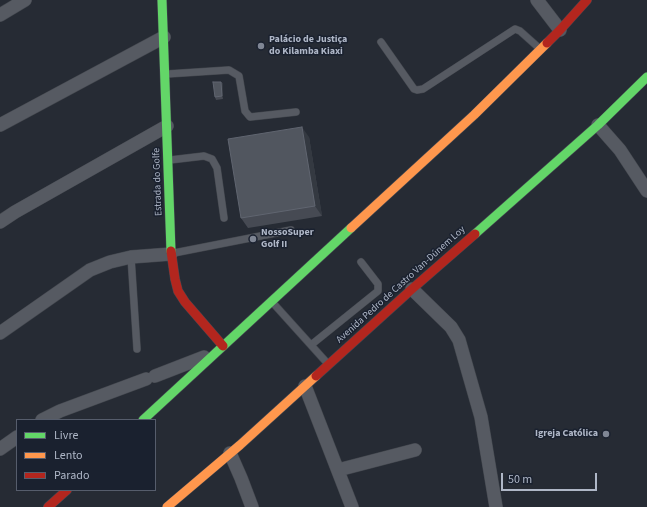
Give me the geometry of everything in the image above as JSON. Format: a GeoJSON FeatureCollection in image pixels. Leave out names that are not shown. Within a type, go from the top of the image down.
{"type":"FeatureCollection","features":[{"type":"Feature","properties":{"kind":"highway","name":"Estrada do Golfe"},"geometry":{"type":"LineString","coordinates":[[162,0],[171,254],[175,279],[178,291],[219,350]]}},
{"type":"Feature","properties":{"kind":"highway"},"geometry":{"type":"LineString","coordinates":[[144,419],[465,123],[560,30],[587,0]]}},
{"type":"Feature","properties":{"kind":"highway","name":"Avenida Pedro de Castro Van-Dúnem Loy"},"geometry":{"type":"LineString","coordinates":[[167,507],[235,449],[412,289],[598,125],[647,77]]}},
{"type":"Feature","properties":{"kind":"highway"},"geometry":{"type":"LineString","coordinates":[[165,497],[235,449]]}},
{"type":"Feature","properties":{"kind":"highway"},"geometry":{"type":"LineString","coordinates":[[48,507],[66,491]]}},
{"type":"Feature","properties":{"kind":"street"},"geometry":{"type":"LineString","coordinates":[[0,15],[25,0]]}},
{"type":"Feature","properties":{"kind":"street"},"geometry":{"type":"LineString","coordinates":[[537,0],[560,30]]}},
{"type":"Feature","properties":{"kind":"street"},"geometry":{"type":"LineString","coordinates":[[0,125],[164,37]]}},
{"type":"Feature","properties":{"kind":"street"},"geometry":{"type":"LineString","coordinates":[[598,125],[620,150],[647,191]]}},
{"type":"Feature","properties":{"kind":"street"},"geometry":{"type":"LineString","coordinates":[[0,222],[167,126]]}},
{"type":"Feature","properties":{"kind":"street"},"geometry":{"type":"LineString","coordinates":[[0,333],[90,270],[110,262],[131,258],[171,254]]}},
{"type":"Feature","properties":{"kind":"street"},"geometry":{"type":"LineString","coordinates":[[412,289],[451,327],[459,340],[481,417],[496,507]]}},
{"type":"Feature","properties":{"kind":"street"},"geometry":{"type":"LineString","coordinates":[[44,419],[60,411],[151,378],[219,350]]}},
{"type":"Feature","properties":{"kind":"street"},"geometry":{"type":"LineString","coordinates":[[305,386],[352,507]]}},
{"type":"Feature","properties":{"kind":"street"},"geometry":{"type":"LineString","coordinates":[[0,449],[16,438]]}},
{"type":"Feature","properties":{"kind":"street"},"geometry":{"type":"LineString","coordinates":[[235,449],[241,478],[252,507]]}},
{"type":"Feature","properties":{"kind":"street"},"geometry":{"type":"LineString","coordinates":[[338,470],[414,450]]}},
{"type":"Feature","properties":{"kind":"lane"},"geometry":{"type":"LineString","coordinates":[[381,42],[414,89],[417,90],[423,89],[515,30],[520,31],[540,49]]}},
{"type":"Feature","properties":{"kind":"lane"},"geometry":{"type":"LineString","coordinates":[[165,74],[229,70],[239,76],[245,111],[250,117],[296,112]]}},
{"type":"Feature","properties":{"kind":"lane"},"geometry":{"type":"LineString","coordinates":[[168,160],[204,156],[212,159],[217,168],[224,218]]}},
{"type":"Feature","properties":{"kind":"lane"},"geometry":{"type":"LineString","coordinates":[[171,254],[291,230]]}},
{"type":"Feature","properties":{"kind":"lane"},"geometry":{"type":"LineString","coordinates":[[131,258],[137,349]]}},
{"type":"Feature","properties":{"kind":"lane"},"geometry":{"type":"LineString","coordinates":[[311,345],[378,291],[378,284],[361,262]]}},
{"type":"Feature","properties":{"kind":"lane"},"geometry":{"type":"LineString","coordinates":[[271,302],[329,365]]}},
{"type":"Feature","properties":{"kind":"building"},"geometry":{"type":"Polygon","coordinates":[[[213,82],[221,82],[222,96],[215,97],[213,82]]]}},
{"type":"Feature","properties":{"kind":"building"},"geometry":{"type":"Polygon","coordinates":[[[302,127],[315,206],[241,218],[228,139],[302,127]]]}},
{"type":"Feature","properties":{"kind":"traffic: fast"},"geometry":{"type":"LineString","coordinates":[[162,0],[171,251]]}},
{"type":"Feature","properties":{"kind":"traffic: fast"},"geometry":{"type":"LineString","coordinates":[[475,234],[598,125],[647,77]]}},
{"type":"Feature","properties":{"kind":"traffic: fast"},"geometry":{"type":"LineString","coordinates":[[144,419],[351,228]]}},
{"type":"Feature","properties":{"kind":"traffic: slow"},"geometry":{"type":"LineString","coordinates":[[351,228],[474,115],[547,43]]}},
{"type":"Feature","properties":{"kind":"traffic: slow"},"geometry":{"type":"LineString","coordinates":[[167,507],[240,445],[316,376]]}},
{"type":"Feature","properties":{"kind":"traffic: jam"},"geometry":{"type":"LineString","coordinates":[[547,43],[587,0]]}},
{"type":"Feature","properties":{"kind":"traffic: jam"},"geometry":{"type":"LineString","coordinates":[[316,376],[475,234]]}},
{"type":"Feature","properties":{"kind":"traffic: jam"},"geometry":{"type":"LineString","coordinates":[[171,251],[178,291],[185,302],[223,346]]}},
{"type":"Feature","properties":{"kind":"traffic: jam"},"geometry":{"type":"LineString","coordinates":[[48,507],[66,491]]}},
{"type":"Feature","properties":{"kind":"place","name":"Palácio de Justiça do Kilamba Kiaxi"},"geometry":{"type":"Point","coordinates":[261,46]}},
{"type":"Feature","properties":{"kind":"place","name":"NossoSuper Golf II"},"geometry":{"type":"Point","coordinates":[253,239]}},
{"type":"Feature","properties":{"kind":"place","name":"Igreja Católica"},"geometry":{"type":"Point","coordinates":[606,434]}}]}
